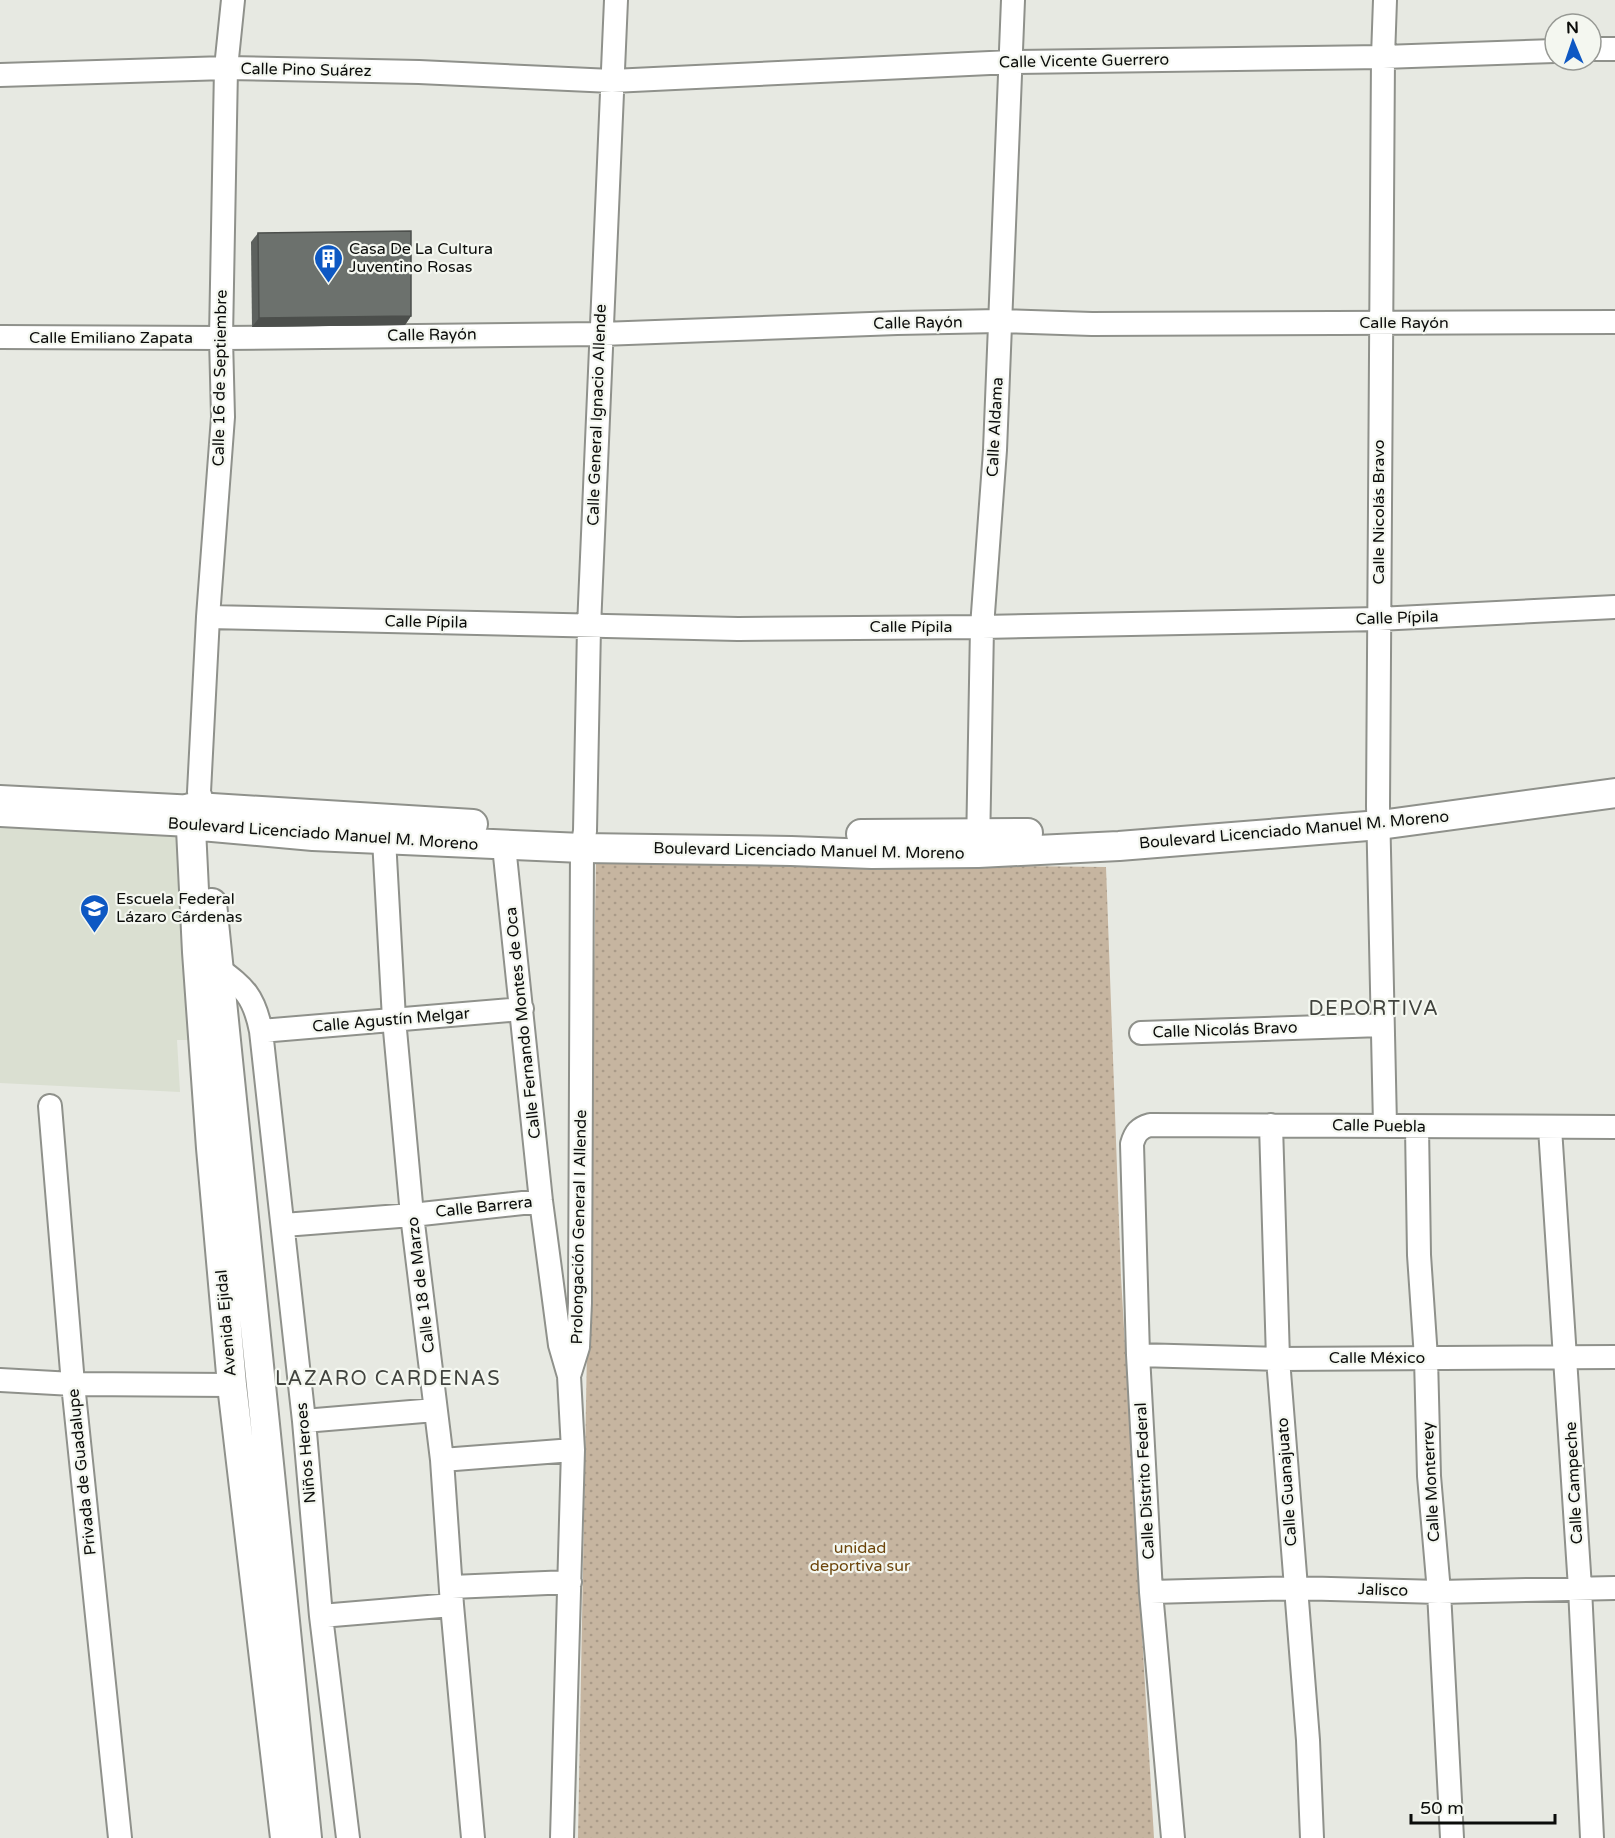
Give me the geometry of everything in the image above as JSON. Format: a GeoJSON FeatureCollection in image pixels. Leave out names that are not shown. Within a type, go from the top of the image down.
{"type":"FeatureCollection","features":[{"type":"Feature","properties":{"kind":"main road","name":"Boulevard Licenciado Manuel M. Moreno"},"geometry":{"type":"LineString","coordinates":[[1379,816],[1615,775]]}},
{"type":"Feature","properties":{"kind":"main road","name":"Boulevard Licenciado Manuel M. Moreno"},"geometry":{"type":"LineString","coordinates":[[197,811],[384,840],[504,846],[584,839],[836,835],[978,843],[1051,832],[1379,816],[1615,793]]}},
{"type":"Feature","properties":{"kind":"main road","name":"Boulevard Licenciado Manuel M. Moreno"},"geometry":{"type":"LineString","coordinates":[[197,811],[584,839]]}},
{"type":"Feature","properties":{"kind":"main road","name":"Avenida Ejidal"},"geometry":{"type":"LineString","coordinates":[[197,811],[197,952],[211,1148],[232,1385],[285,1838]]}},
{"type":"Feature","properties":{"kind":"main road","name":"Avenida Ejidal"},"geometry":{"type":"LineString","coordinates":[[197,811],[219,969],[306,1838]]}},
{"type":"Feature","properties":{"kind":"street","name":"Calle 16 de Septiembre"},"geometry":{"type":"LineString","coordinates":[[197,811],[223,417],[221,338],[226,68],[233,0]]}},
{"type":"Feature","properties":{"kind":"street","name":"Calle General Ignacio Allende"},"geometry":{"type":"LineString","coordinates":[[584,839],[589,627],[616,0]]}},
{"type":"Feature","properties":{"kind":"street","name":"Calle Aldama"},"geometry":{"type":"LineString","coordinates":[[978,843],[982,627],[995,450],[1013,0]]}},
{"type":"Feature","properties":{"kind":"street","name":"Calle Nicolás Bravo"},"geometry":{"type":"LineString","coordinates":[[1385,0],[1378,620],[1385,1125]]}},
{"type":"Feature","properties":{"kind":"street","name":"Calle Vicente Guerrero"},"geometry":{"type":"LineString","coordinates":[[612,81],[1011,62],[1383,57],[1543,51]]}},
{"type":"Feature","properties":{"kind":"street","name":"Calle Pino Suárez"},"geometry":{"type":"LineString","coordinates":[[0,75],[226,68],[419,72],[612,81]]}},
{"type":"Feature","properties":{"kind":"street","name":"Calle Rayón"},"geometry":{"type":"LineString","coordinates":[[221,338],[601,334],[999,321],[1092,324],[1615,322]]}},
{"type":"Feature","properties":{"kind":"street","name":"Calle Emiliano Zapata"},"geometry":{"type":"LineString","coordinates":[[0,337],[221,338]]}},
{"type":"Feature","properties":{"kind":"street","name":"Calle Pípila"},"geometry":{"type":"LineString","coordinates":[[208,617],[738,629],[1378,620],[1615,607]]}},
{"type":"Feature","properties":{"kind":"street","name":"Boulevard Licenciado Manuel M. Moreno"},"geometry":{"type":"LineString","coordinates":[[0,797],[60,809]]}},
{"type":"Feature","properties":{"kind":"street","name":"Boulevard Licenciado Manuel M. Moreno"},"geometry":{"type":"LineString","coordinates":[[0,815],[60,809],[197,811]]}},
{"type":"Feature","properties":{"kind":"street","name":"Prolongación General I Allende"},"geometry":{"type":"LineString","coordinates":[[562,1838],[573,1450],[569,1376],[578,1347],[580,1303],[584,839]]}},
{"type":"Feature","properties":{"kind":"street","name":"Calle 18 de Marzo"},"geometry":{"type":"LineString","coordinates":[[384,840],[394,1019],[412,1215],[442,1460],[473,1838]]}},
{"type":"Feature","properties":{"kind":"street","name":"Calle Fernando Montes de Oca"},"geometry":{"type":"LineString","coordinates":[[504,846],[541,1201],[560,1345],[569,1376]]}},
{"type":"Feature","properties":{"kind":"street","name":"Niños Heroes"},"geometry":{"type":"LineString","coordinates":[[197,952],[237,982],[250,995],[261,1031],[284,1225],[321,1616],[348,1838]]}},
{"type":"Feature","properties":{"kind":"street","name":"Calle Agustín Melgar"},"geometry":{"type":"LineString","coordinates":[[261,1031],[522,1009]]}},
{"type":"Feature","properties":{"kind":"street","name":"Calle Nicolás Bravo"},"geometry":{"type":"LineString","coordinates":[[1141,1033],[1382,1025]]}},
{"type":"Feature","properties":{"kind":"street","name":"Privada de Guadalupe"},"geometry":{"type":"LineString","coordinates":[[50,1106],[73,1384],[120,1838]]}},
{"type":"Feature","properties":{"kind":"street","name":"Calle Puebla"},"geometry":{"type":"LineString","coordinates":[[1142,1127],[1150,1125],[1615,1127]]}},
{"type":"Feature","properties":{"kind":"street","name":"Calle Guanajuato"},"geometry":{"type":"LineString","coordinates":[[1271,1125],[1278,1359],[1308,1740],[1312,1838]]}},
{"type":"Feature","properties":{"kind":"street","name":"Calle Distrito Federal"},"geometry":{"type":"LineString","coordinates":[[1142,1127],[1135,1134],[1132,1144],[1138,1355],[1151,1592],[1173,1838]]}},
{"type":"Feature","properties":{"kind":"street","name":"Calle Monterrey"},"geometry":{"type":"LineString","coordinates":[[1417,1127],[1419,1255],[1426,1358],[1429,1476],[1439,1592],[1452,1838]]}},
{"type":"Feature","properties":{"kind":"street","name":"Calle Campeche"},"geometry":{"type":"LineString","coordinates":[[1550,1128],[1580,1588],[1592,1838]]}},
{"type":"Feature","properties":{"kind":"street","name":"Calle Barrera"},"geometry":{"type":"LineString","coordinates":[[284,1225],[412,1215],[541,1201]]}},
{"type":"Feature","properties":{"kind":"street","name":"Calle México"},"geometry":{"type":"LineString","coordinates":[[1138,1355],[1278,1359],[1615,1357]]}},
{"type":"Feature","properties":{"kind":"street"},"geometry":{"type":"LineString","coordinates":[[0,1380],[73,1384],[232,1385]]}},
{"type":"Feature","properties":{"kind":"street"},"geometry":{"type":"LineString","coordinates":[[304,1421],[435,1410]]}},
{"type":"Feature","properties":{"kind":"street"},"geometry":{"type":"LineString","coordinates":[[442,1460],[573,1450]]}},
{"type":"Feature","properties":{"kind":"street"},"geometry":{"type":"LineString","coordinates":[[321,1616],[452,1596],[570,1582]]}},
{"type":"Feature","properties":{"kind":"street","name":"Jalisco"},"geometry":{"type":"LineString","coordinates":[[1151,1592],[1295,1588],[1439,1592],[1615,1588]]}},
{"type":"Feature","properties":{"kind":"shaded area","name":"Escuela Federal Lázaro Cárdenas"},"geometry":{"type":"Polygon","coordinates":[[[0,823],[186,828],[196,1040],[177,1040],[180,1092],[0,1083],[0,823]]]}},
{"type":"Feature","properties":{"kind":"green space","name":"unidad deportiva sur"},"geometry":{"type":"Polygon","coordinates":[[[596,861],[1106,867],[1121,1277],[1154,1838],[578,1838],[596,861]]]}},
{"type":"Feature","properties":{"kind":"building","name":"Casa De La Cultura Juventino Rosas"},"geometry":{"type":"Polygon","coordinates":[[[411,231],[411,316],[259,318],[258,233],[411,231]]]}},
{"type":"Feature","properties":{"kind":"place","name":"Casa De La Cultura Juventino Rosas"},"geometry":{"type":"Point","coordinates":[328,284]}},
{"type":"Feature","properties":{"kind":"place","name":"Escuela Federal Lázaro Cárdenas"},"geometry":{"type":"Point","coordinates":[95,934]}},
{"type":"Feature","properties":{"kind":"district","name":"DEPORTIVA"},"geometry":{"type":"Point","coordinates":[1374,1009]}},
{"type":"Feature","properties":{"kind":"district","name":"LAZARO CARDENAS"},"geometry":{"type":"Point","coordinates":[388,1379]}}]}
